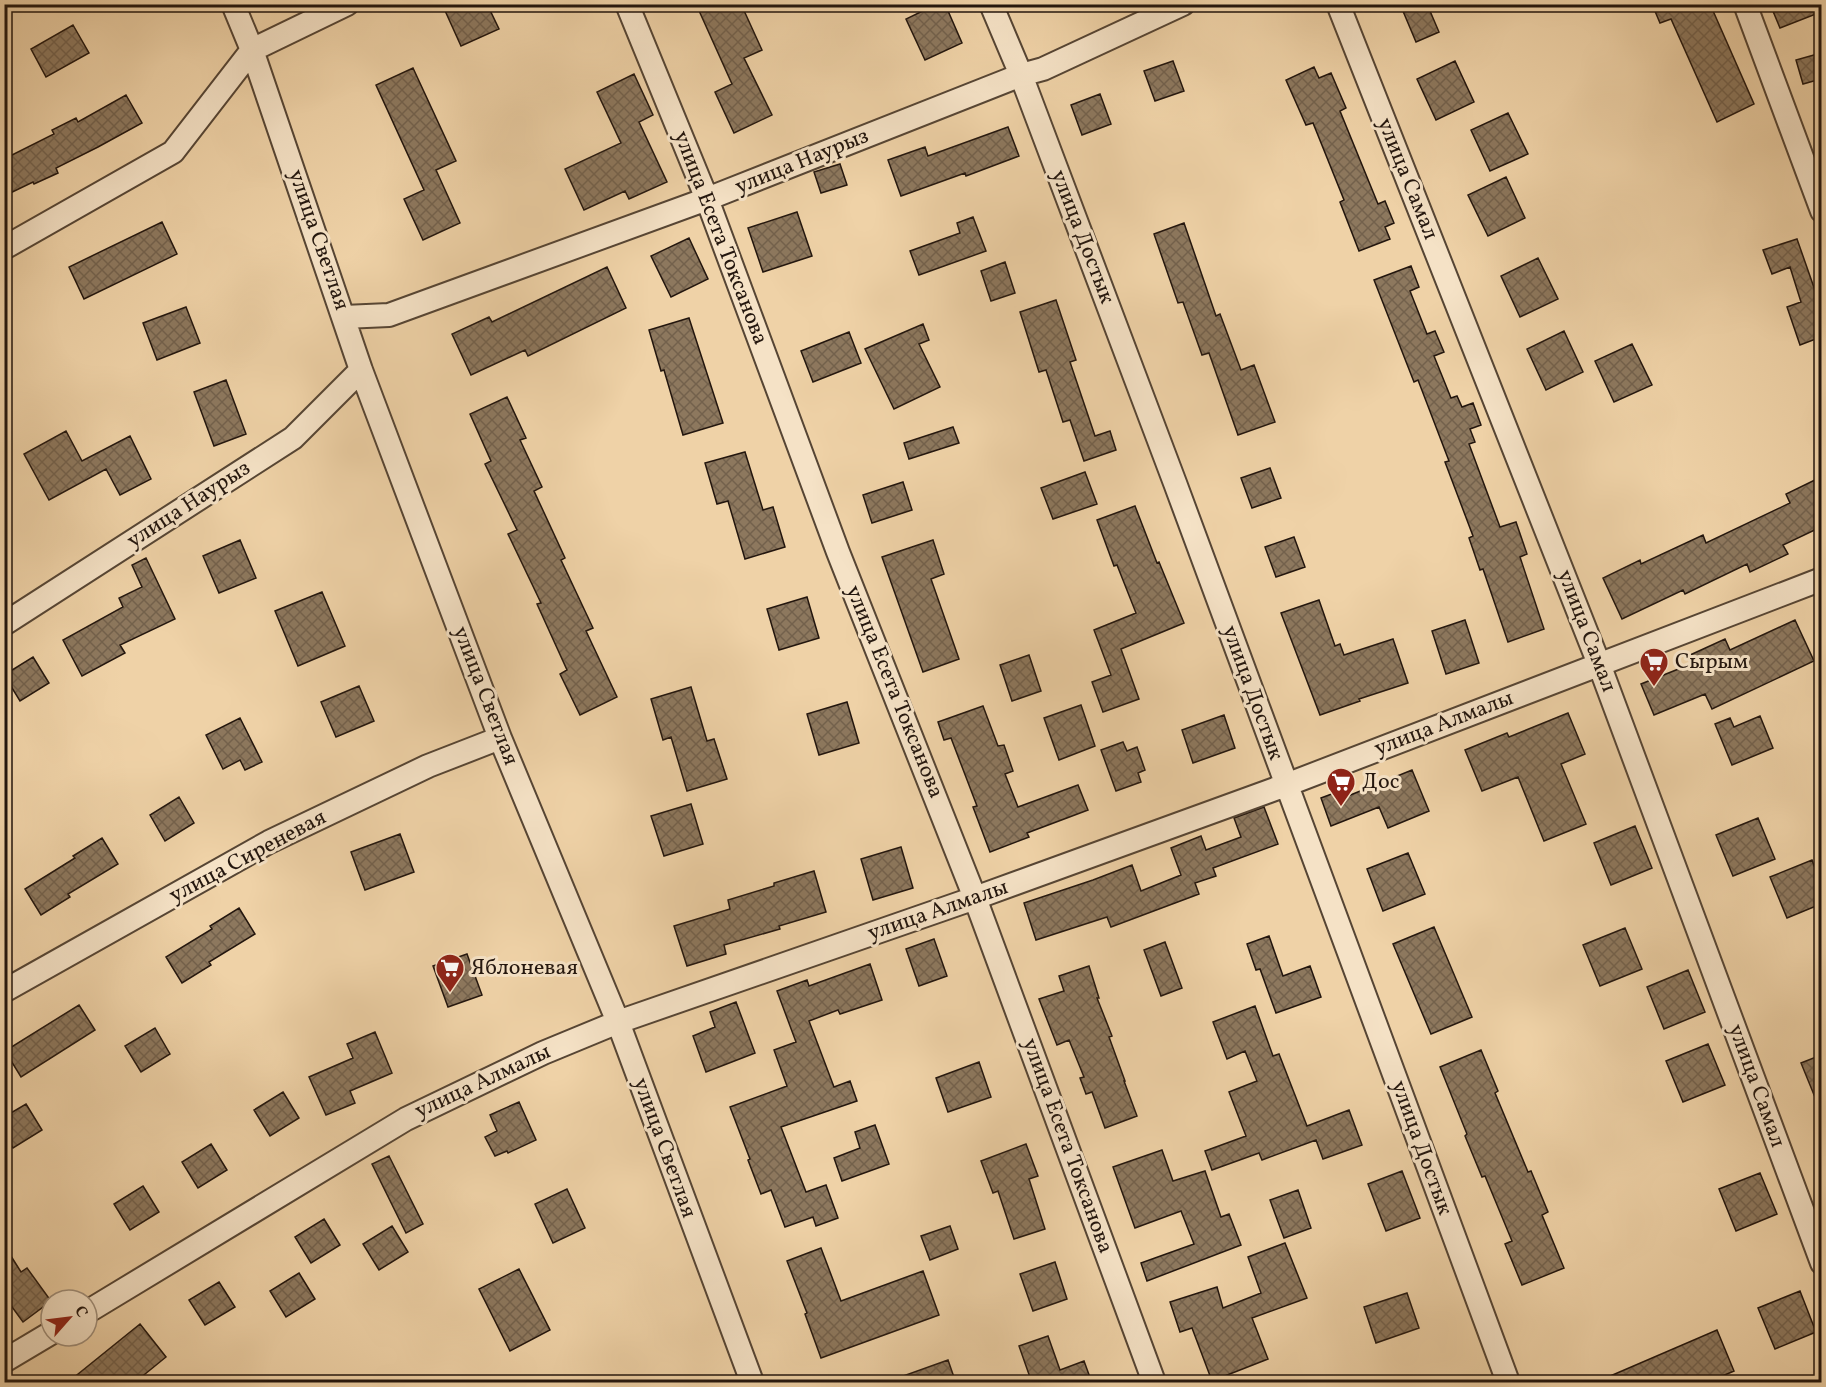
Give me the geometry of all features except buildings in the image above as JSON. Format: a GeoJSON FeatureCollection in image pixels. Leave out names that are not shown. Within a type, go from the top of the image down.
{"type":"FeatureCollection","features":[{"type":"Feature","properties":{"kind":"street","name":"улица Светлая"},"geometry":{"type":"LineString","coordinates":[[233,4],[252,50],[361,370],[500,738],[618,1022],[752,1383]]}},
{"type":"Feature","properties":{"kind":"street"},"geometry":{"type":"LineString","coordinates":[[4,248],[173,152],[252,50],[347,4]]}},
{"type":"Feature","properties":{"kind":"street","name":"улица Есета Токсанова"},"geometry":{"type":"LineString","coordinates":[[627,4],[707,199],[838,552],[975,898],[1154,1383]]}},
{"type":"Feature","properties":{"kind":"street","name":"улица Достык"},"geometry":{"type":"LineString","coordinates":[[991,4],[1021,75],[1508,1383]]}},
{"type":"Feature","properties":{"kind":"street","name":"улица Наурыз"},"geometry":{"type":"LineString","coordinates":[[344,316],[389,315],[707,199],[1021,75],[1042,69],[1183,4]]}},
{"type":"Feature","properties":{"kind":"street","name":"улица Самал"},"geometry":{"type":"LineString","coordinates":[[1338,4],[1599,664],[1821,1263]]}},
{"type":"Feature","properties":{"kind":"street"},"geometry":{"type":"LineString","coordinates":[[1745,4],[1821,211]]}},
{"type":"Feature","properties":{"kind":"street","name":"улица Наурыз"},"geometry":{"type":"LineString","coordinates":[[4,624],[293,438],[361,370]]}},
{"type":"Feature","properties":{"kind":"street","name":"улица Алмалы"},"geometry":{"type":"LineString","coordinates":[[99,1305],[406,1119],[543,1053],[618,1022],[975,898],[1286,785],[1821,579]]}},
{"type":"Feature","properties":{"kind":"street","name":"улица Сиреневая"},"geometry":{"type":"LineString","coordinates":[[4,991],[269,843],[428,766],[500,738]]}},
{"type":"Feature","properties":{"kind":"street"},"geometry":{"type":"LineString","coordinates":[[4,1362],[39,1340]]}},
{"type":"Feature","properties":{"kind":"place","name":"Сырым"},"geometry":{"type":"Point","coordinates":[1654,688]}},
{"type":"Feature","properties":{"kind":"place","name":"Дос"},"geometry":{"type":"Point","coordinates":[1341,808]}},
{"type":"Feature","properties":{"kind":"place","name":"Яблоневая"},"geometry":{"type":"Point","coordinates":[450,994]}}]}
